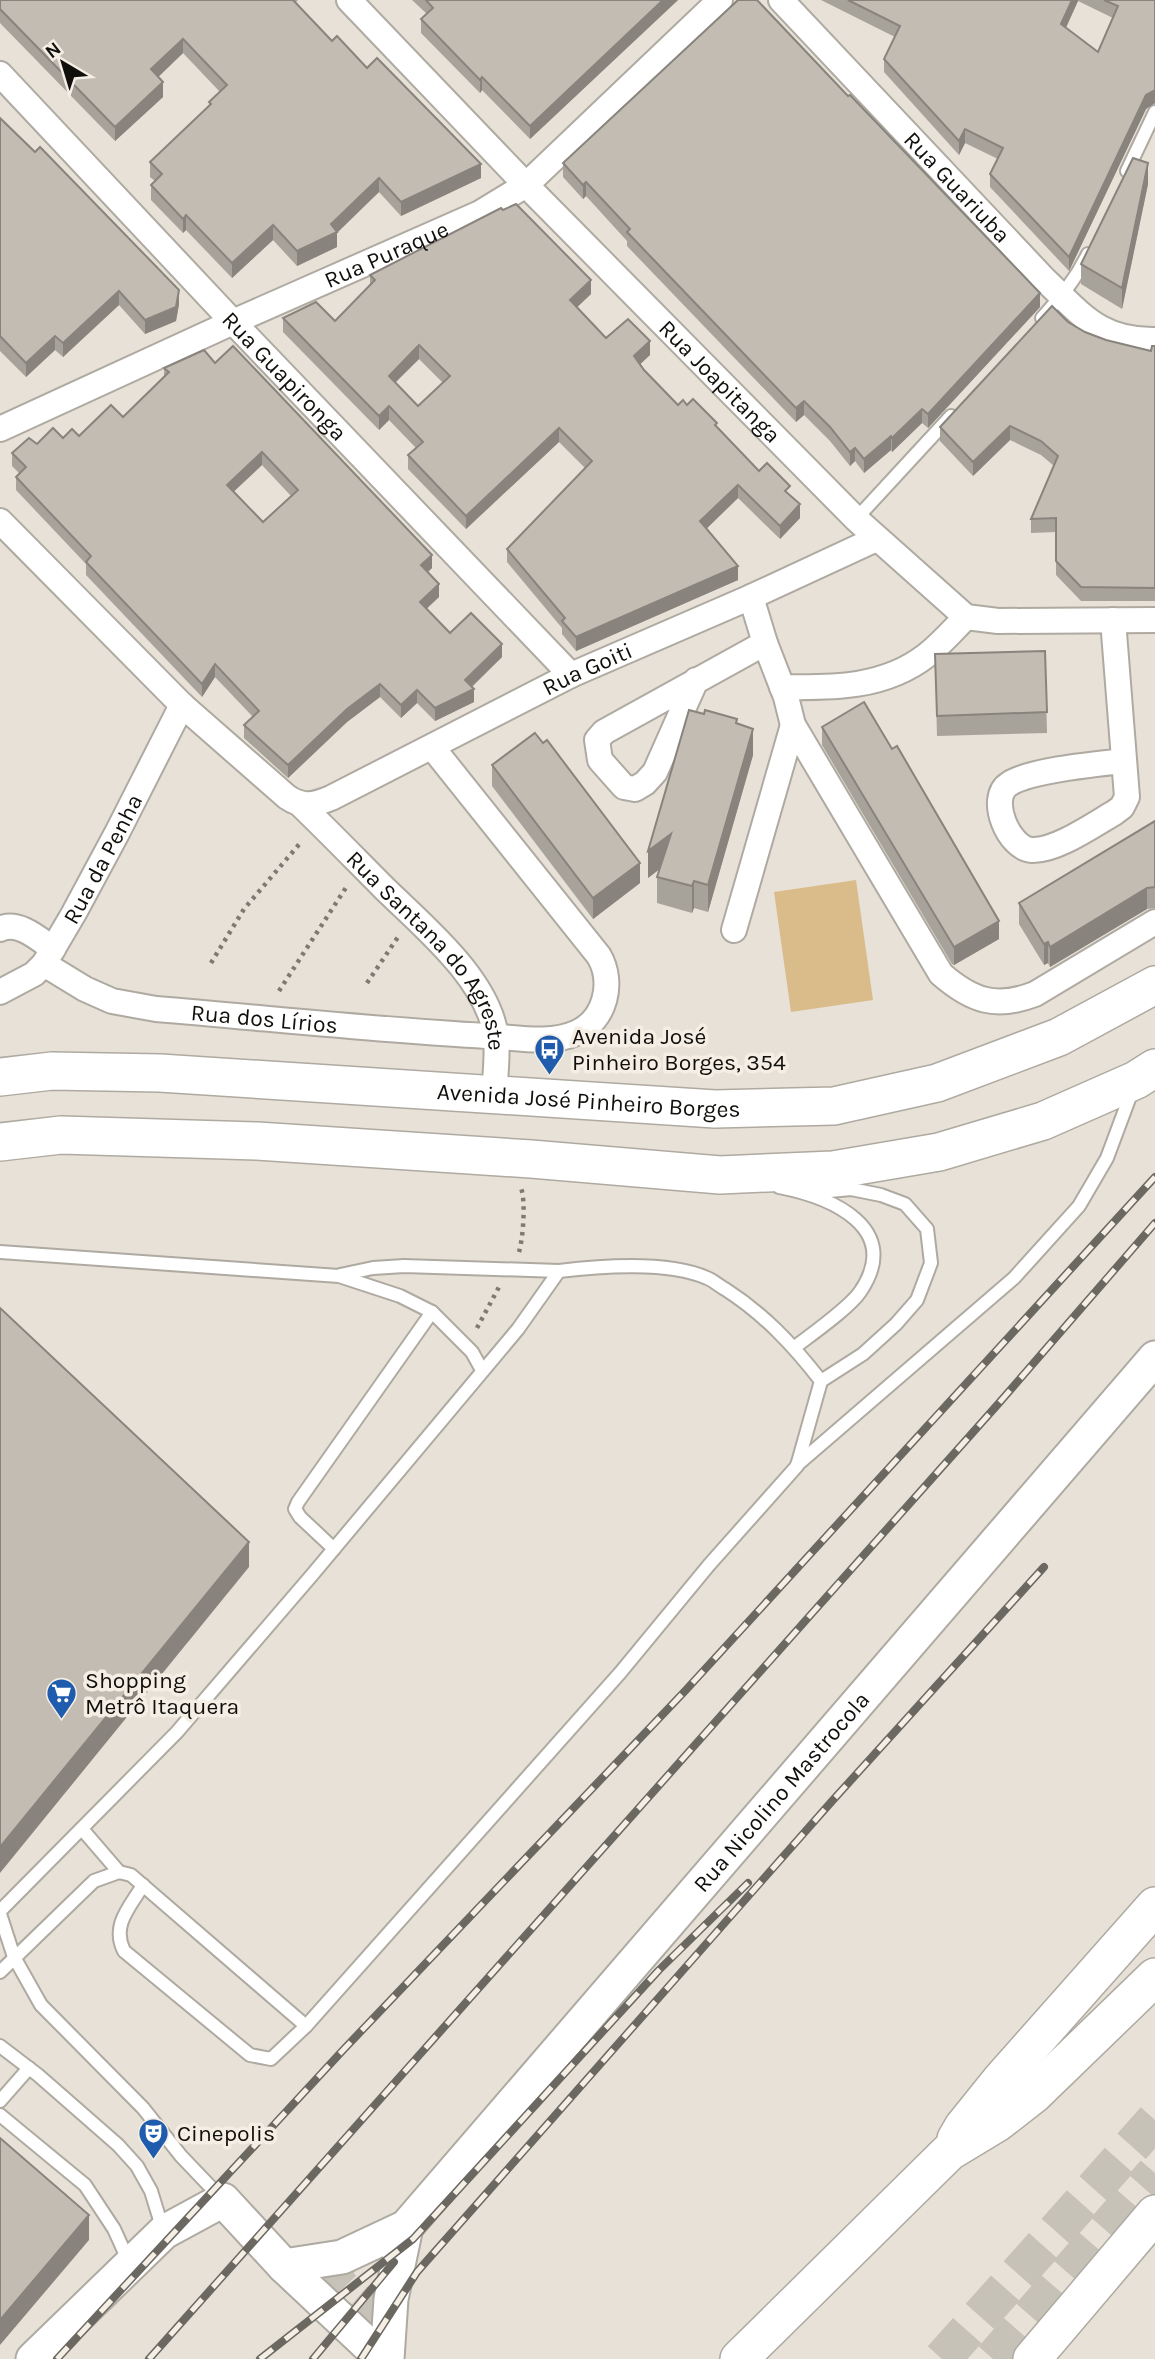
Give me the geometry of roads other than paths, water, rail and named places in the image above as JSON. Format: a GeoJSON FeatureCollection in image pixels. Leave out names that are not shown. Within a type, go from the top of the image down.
{"type":"FeatureCollection","features":[{"type":"Feature","properties":{"kind":"main road","name":"Avenida José Pinheiro Borges"},"geometry":{"type":"LineString","coordinates":[[0,1077],[52,1071],[160,1073],[715,1109],[834,1106],[937,1083],[1059,1037],[1155,985]]}},
{"type":"Feature","properties":{"kind":"main road"},"geometry":{"type":"LineString","coordinates":[[0,1142],[61,1135],[257,1141],[531,1159],[720,1175],[833,1170],[939,1152],[1043,1121],[1146,1074]]}},
{"type":"Feature","properties":{"kind":"main road"},"geometry":{"type":"LineString","coordinates":[[949,2152],[963,2127],[1000,2081],[1155,1906]]}},
{"type":"Feature","properties":{"kind":"main road"},"geometry":{"type":"LineString","coordinates":[[740,2356],[949,2152],[996,2123],[1033,2095],[1155,1977]]}},
{"type":"Feature","properties":{"kind":"main road"},"geometry":{"type":"LineString","coordinates":[[1032,2359],[1155,2214]]}},
{"type":"Feature","properties":{"kind":"street","name":"Rua Joapitanga"},"geometry":{"type":"LineString","coordinates":[[349,0],[526,185],[856,519],[966,617]]}},
{"type":"Feature","properties":{"kind":"street","name":"Rua Puraque"},"geometry":{"type":"LineString","coordinates":[[0,429],[480,213],[526,185],[720,0]]}},
{"type":"Feature","properties":{"kind":"street","name":"Rua Guariuba"},"geometry":{"type":"LineString","coordinates":[[781,0],[1090,324],[1115,336],[1141,341],[1155,340]]}},
{"type":"Feature","properties":{"kind":"street","name":"Rua Guapironga"},"geometry":{"type":"LineString","coordinates":[[0,74],[571,675]]}},
{"type":"Feature","properties":{"kind":"street"},"geometry":{"type":"LineString","coordinates":[[0,521],[182,705],[310,814]]}},
{"type":"Feature","properties":{"kind":"street","name":"Rua Goiti"},"geometry":{"type":"LineString","coordinates":[[310,814],[317,803],[571,675],[751,597],[876,538]]}},
{"type":"Feature","properties":{"kind":"street"},"geometry":{"type":"LineString","coordinates":[[751,597],[793,725],[941,974],[955,986],[974,997],[995,1002],[1017,1001],[1035,994],[1155,922]]}},
{"type":"Feature","properties":{"kind":"street"},"geometry":{"type":"LineString","coordinates":[[782,687],[822,688],[869,683],[899,673],[926,656],[966,617],[998,621],[1155,620]]}},
{"type":"Feature","properties":{"kind":"street"},"geometry":{"type":"LineString","coordinates":[[1113,620],[1127,797],[1122,807],[1114,813],[1047,849],[1030,850],[1014,842],[999,810],[1000,796],[1006,785],[1022,777],[1124,761]]}},
{"type":"Feature","properties":{"kind":"street"},"geometry":{"type":"LineString","coordinates":[[696,680],[655,772],[635,789],[624,786],[600,760],[597,740],[604,732],[696,680],[765,643]]}},
{"type":"Feature","properties":{"kind":"street","name":"Rua da Penha"},"geometry":{"type":"LineString","coordinates":[[2,988],[33,974],[48,956],[117,833],[182,705]]}},
{"type":"Feature","properties":{"kind":"street"},"geometry":{"type":"LineString","coordinates":[[734,930],[793,725]]}},
{"type":"Feature","properties":{"kind":"street","name":"Rua dos Lírios"},"geometry":{"type":"LineString","coordinates":[[0,929],[13,926],[36,936],[48,956],[85,989],[112,1001],[156,1009],[496,1036],[549,1039],[577,1033],[595,1018],[605,1000],[606,968],[432,747]]}},
{"type":"Feature","properties":{"kind":"street","name":"Rua Santana do Agreste"},"geometry":{"type":"LineString","coordinates":[[310,814],[460,965],[478,991],[496,1036],[495,1096]]}},
{"type":"Feature","properties":{"kind":"street","name":"Rua Nicolino Mastrocola"},"geometry":{"type":"LineString","coordinates":[[284,2266],[342,2257],[407,2227],[1155,1358]]}},
{"type":"Feature","properties":{"kind":"street"},"geometry":{"type":"LineString","coordinates":[[33,2359],[164,2232],[223,2200],[284,2266],[385,2359]]}},
{"type":"Feature","properties":{"kind":"street","name":"Rua Nicolino Mastrocola"},"geometry":{"type":"LineString","coordinates":[[385,2359],[391,2299],[407,2227]]}},
{"type":"Feature","properties":{"kind":"lane"},"geometry":{"type":"LineString","coordinates":[[1120,187],[1155,112]]}},
{"type":"Feature","properties":{"kind":"lane"},"geometry":{"type":"LineString","coordinates":[[1034,327],[1062,296],[1079,272],[1091,248]]}},
{"type":"Feature","properties":{"kind":"lane"},"geometry":{"type":"LineString","coordinates":[[856,519],[959,407]]}},
{"type":"Feature","properties":{"kind":"lane"},"geometry":{"type":"LineString","coordinates":[[143,1885],[120,1925],[119,1940],[124,1951],[250,2054],[271,2059],[306,2026],[620,1673],[709,1564],[797,1466],[1014,1278],[1079,1206],[1107,1158],[1120,1119],[1146,1074]]}},
{"type":"Feature","properties":{"kind":"lane"},"geometry":{"type":"LineString","coordinates":[[720,1175],[808,1193],[852,1216],[867,1229],[874,1247],[873,1268],[859,1294],[795,1348]]}},
{"type":"Feature","properties":{"kind":"lane"},"geometry":{"type":"LineString","coordinates":[[797,1466],[821,1381],[863,1354],[896,1324],[917,1300],[931,1263],[928,1229],[905,1204],[881,1195],[851,1189],[808,1193]]}},
{"type":"Feature","properties":{"kind":"lane"},"geometry":{"type":"LineString","coordinates":[[0,1252],[339,1276],[400,1296],[432,1312],[472,1352],[482,1370]]}},
{"type":"Feature","properties":{"kind":"lane"},"geometry":{"type":"LineString","coordinates":[[339,1276],[373,1268],[404,1266],[559,1271],[594,1267],[669,1268],[707,1278],[747,1304],[795,1348],[821,1381]]}},
{"type":"Feature","properties":{"kind":"lane"},"geometry":{"type":"LineString","coordinates":[[223,2200],[181,2156],[143,2108],[41,2005],[15,1957],[0,1913],[177,1732],[518,1329],[559,1271]]}},
{"type":"Feature","properties":{"kind":"lane"},"geometry":{"type":"LineString","coordinates":[[334,1549],[295,1509],[432,1312]]}},
{"type":"Feature","properties":{"kind":"lane"},"geometry":{"type":"LineString","coordinates":[[82,1829],[119,1872]]}},
{"type":"Feature","properties":{"kind":"lane"},"geometry":{"type":"LineString","coordinates":[[0,1972],[93,1881],[119,1872],[131,1875],[306,2026]]}},
{"type":"Feature","properties":{"kind":"lane"},"geometry":{"type":"LineString","coordinates":[[0,2046],[118,2145],[137,2166],[150,2191],[164,2232]]}},
{"type":"Feature","properties":{"kind":"lane"},"geometry":{"type":"LineString","coordinates":[[0,2101],[29,2068]]}},
{"type":"Feature","properties":{"kind":"lane"},"geometry":{"type":"LineString","coordinates":[[0,2115],[85,2186],[114,2229],[131,2265]]}},
{"type":"Feature","properties":{"kind":"tunnel"},"geometry":{"type":"LineString","coordinates":[[942,2359],[1155,2120]]}},
{"type":"Feature","properties":{"kind":"tunnel"},"geometry":{"type":"LineString","coordinates":[[993,2359],[1155,2173]]}},
{"type":"Feature","properties":{"kind":"tunnel"},"geometry":{"type":"LineString","coordinates":[[342,2257],[338,2279],[359,2301],[375,2309],[391,2299]]}},
{"type":"Feature","properties":{"kind":"railway"},"geometry":{"type":"LineString","coordinates":[[57,2359],[345,2048],[685,1691],[1155,1177]]}},
{"type":"Feature","properties":{"kind":"railway"},"geometry":{"type":"LineString","coordinates":[[149,2359],[999,1403],[1155,1223]]}},
{"type":"Feature","properties":{"kind":"railway"},"geometry":{"type":"LineString","coordinates":[[361,2359],[417,2272],[833,1800],[1044,1567]]}},
{"type":"Feature","properties":{"kind":"railway"},"geometry":{"type":"LineString","coordinates":[[260,2359],[413,2239],[659,1970],[748,1883]]}},
{"type":"Feature","properties":{"kind":"railway"},"geometry":{"type":"LineString","coordinates":[[313,2359],[394,2262]]}},
{"type":"Feature","properties":{"kind":"place","name":"Avenida José Pinheiro Borges, 354"},"geometry":{"type":"Point","coordinates":[549,1076]}},
{"type":"Feature","properties":{"kind":"place","name":"Shopping Metrô Itaquera"},"geometry":{"type":"Point","coordinates":[62,1720]}},
{"type":"Feature","properties":{"kind":"place","name":"Cinepolis"},"geometry":{"type":"Point","coordinates":[154,2160]}}]}
